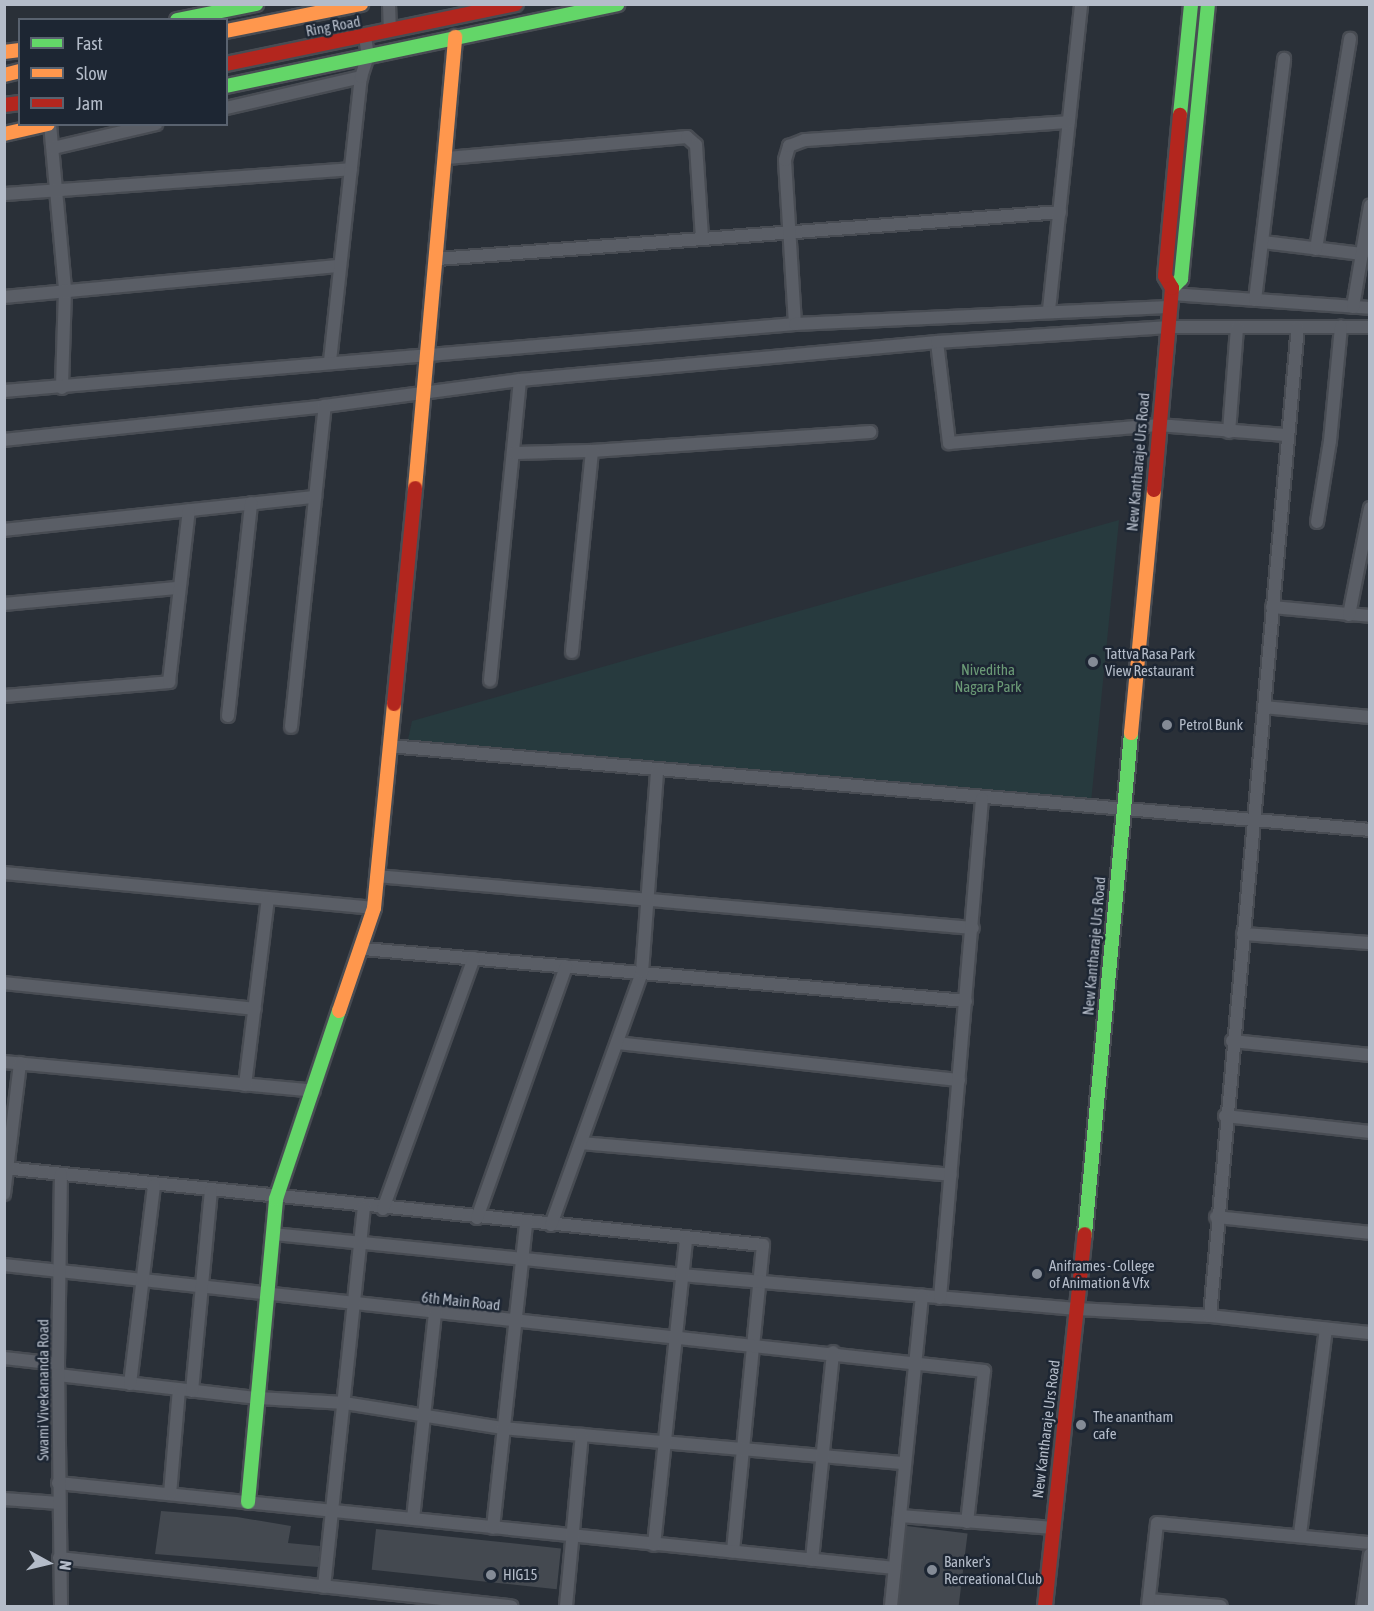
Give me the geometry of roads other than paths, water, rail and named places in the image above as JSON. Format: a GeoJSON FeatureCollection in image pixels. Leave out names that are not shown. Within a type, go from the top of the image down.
{"type":"FeatureCollection","features":[{"type":"Feature","properties":{"kind":"main road"},"geometry":{"type":"LineString","coordinates":[[187,18],[256,4]]}},
{"type":"Feature","properties":{"kind":"main road","name":"Ring Road"},"geometry":{"type":"LineString","coordinates":[[228,31],[362,4]]}},
{"type":"Feature","properties":{"kind":"main road","name":"Ring Road"},"geometry":{"type":"LineString","coordinates":[[228,64],[516,4]]}},
{"type":"Feature","properties":{"kind":"main road"},"geometry":{"type":"LineString","coordinates":[[228,86],[617,4]]}},
{"type":"Feature","properties":{"kind":"main road","name":"New Kantharaje Urs Road"},"geometry":{"type":"LineString","coordinates":[[1045,1606],[1051,1528],[1077,1309],[1170,297],[1165,276],[1191,4]]}},
{"type":"Feature","properties":{"kind":"main road","name":"New Kantharaje Urs Road"},"geometry":{"type":"LineString","coordinates":[[1170,297],[1181,279],[1208,4]]}},
{"type":"Feature","properties":{"kind":"main road"},"geometry":{"type":"LineString","coordinates":[[248,1502],[276,1198],[363,949],[374,908],[447,159],[454,37]]}},
{"type":"Feature","properties":{"kind":"main road"},"geometry":{"type":"LineString","coordinates":[[4,134],[40,126]]}},
{"type":"Feature","properties":{"kind":"street"},"geometry":{"type":"LineString","coordinates":[[389,4],[390,30]]}},
{"type":"Feature","properties":{"kind":"street"},"geometry":{"type":"LineString","coordinates":[[1049,310],[1081,4]]}},
{"type":"Feature","properties":{"kind":"street"},"geometry":{"type":"LineString","coordinates":[[330,361],[361,77],[368,56],[365,37]]}},
{"type":"Feature","properties":{"kind":"street"},"geometry":{"type":"LineString","coordinates":[[1316,249],[1350,39]]}},
{"type":"Feature","properties":{"kind":"street"},"geometry":{"type":"LineString","coordinates":[[1256,300],[1284,59]]}},
{"type":"Feature","properties":{"kind":"street"},"geometry":{"type":"LineString","coordinates":[[228,108],[361,77]]}},
{"type":"Feature","properties":{"kind":"street"},"geometry":{"type":"LineString","coordinates":[[795,324],[784,160],[789,146],[794,142],[1068,122]]}},
{"type":"Feature","properties":{"kind":"street"},"geometry":{"type":"LineString","coordinates":[[49,126],[58,189],[65,290],[62,388]]}},
{"type":"Feature","properties":{"kind":"street"},"geometry":{"type":"LineString","coordinates":[[53,148],[147,126]]}},
{"type":"Feature","properties":{"kind":"street"},"geometry":{"type":"LineString","coordinates":[[447,159],[687,137],[696,145],[702,238]]}},
{"type":"Feature","properties":{"kind":"street"},"geometry":{"type":"LineString","coordinates":[[4,194],[351,169]]}},
{"type":"Feature","properties":{"kind":"street"},"geometry":{"type":"LineString","coordinates":[[1353,307],[1370,205]]}},
{"type":"Feature","properties":{"kind":"street"},"geometry":{"type":"LineString","coordinates":[[437,259],[1060,212]]}},
{"type":"Feature","properties":{"kind":"street"},"geometry":{"type":"LineString","coordinates":[[1263,242],[1362,254]]}},
{"type":"Feature","properties":{"kind":"street"},"geometry":{"type":"LineString","coordinates":[[4,297],[340,266]]}},
{"type":"Feature","properties":{"kind":"street"},"geometry":{"type":"LineString","coordinates":[[4,390],[62,388],[330,361],[428,356],[795,324],[1049,310],[1170,297],[1370,308]]}},
{"type":"Feature","properties":{"kind":"street"},"geometry":{"type":"LineString","coordinates":[[4,440],[325,406],[520,380],[937,342],[1166,327],[1370,327]]}},
{"type":"Feature","properties":{"kind":"street"},"geometry":{"type":"LineString","coordinates":[[1229,432],[1237,327]]}},
{"type":"Feature","properties":{"kind":"street"},"geometry":{"type":"LineString","coordinates":[[1210,1316],[1216,1217],[1254,822],[1286,435],[1298,327]]}},
{"type":"Feature","properties":{"kind":"street"},"geometry":{"type":"LineString","coordinates":[[1317,522],[1330,441],[1341,327]]}},
{"type":"Feature","properties":{"kind":"street"},"geometry":{"type":"LineString","coordinates":[[937,342],[949,444],[1158,425],[1286,435]]}},
{"type":"Feature","properties":{"kind":"street"},"geometry":{"type":"LineString","coordinates":[[490,681],[520,380]]}},
{"type":"Feature","properties":{"kind":"street"},"geometry":{"type":"LineString","coordinates":[[291,727],[325,406]]}},
{"type":"Feature","properties":{"kind":"street"},"geometry":{"type":"LineString","coordinates":[[513,453],[592,451],[870,432]]}},
{"type":"Feature","properties":{"kind":"street"},"geometry":{"type":"LineString","coordinates":[[572,651],[592,451]]}},
{"type":"Feature","properties":{"kind":"street"},"geometry":{"type":"LineString","coordinates":[[4,530],[315,497]]}},
{"type":"Feature","properties":{"kind":"street"},"geometry":{"type":"LineString","coordinates":[[228,716],[251,503]]}},
{"type":"Feature","properties":{"kind":"street"},"geometry":{"type":"LineString","coordinates":[[1348,615],[1370,508]]}},
{"type":"Feature","properties":{"kind":"street"},"geometry":{"type":"LineString","coordinates":[[4,696],[169,682],[178,588],[189,510]]}},
{"type":"Feature","properties":{"kind":"street"},"geometry":{"type":"LineString","coordinates":[[4,604],[178,588]]}},
{"type":"Feature","properties":{"kind":"street"},"geometry":{"type":"LineString","coordinates":[[1272,606],[1370,616]]}},
{"type":"Feature","properties":{"kind":"street"},"geometry":{"type":"LineString","coordinates":[[1264,707],[1370,717]]}},
{"type":"Feature","properties":{"kind":"street"},"geometry":{"type":"LineString","coordinates":[[389,746],[982,799],[1122,808],[1254,822],[1370,830]]}},
{"type":"Feature","properties":{"kind":"street"},"geometry":{"type":"LineString","coordinates":[[551,1225],[642,972],[657,771]]}},
{"type":"Feature","properties":{"kind":"street"},"geometry":{"type":"LineString","coordinates":[[940,1298],[973,928],[982,799]]}},
{"type":"Feature","properties":{"kind":"street"},"geometry":{"type":"LineString","coordinates":[[4,873],[374,908]]}},
{"type":"Feature","properties":{"kind":"street"},"geometry":{"type":"LineString","coordinates":[[376,876],[973,928]]}},
{"type":"Feature","properties":{"kind":"street"},"geometry":{"type":"LineString","coordinates":[[245,1085],[268,898]]}},
{"type":"Feature","properties":{"kind":"street"},"geometry":{"type":"LineString","coordinates":[[1243,934],[1370,943]]}},
{"type":"Feature","properties":{"kind":"street"},"geometry":{"type":"LineString","coordinates":[[363,949],[966,1002]]}},
{"type":"Feature","properties":{"kind":"street"},"geometry":{"type":"LineString","coordinates":[[383,1209],[474,958]]}},
{"type":"Feature","properties":{"kind":"street"},"geometry":{"type":"LineString","coordinates":[[477,1218],[566,966]]}},
{"type":"Feature","properties":{"kind":"street"},"geometry":{"type":"LineString","coordinates":[[4,983],[255,1009]]}},
{"type":"Feature","properties":{"kind":"street"},"geometry":{"type":"LineString","coordinates":[[1232,1041],[1370,1055]]}},
{"type":"Feature","properties":{"kind":"street"},"geometry":{"type":"LineString","coordinates":[[617,1044],[959,1080]]}},
{"type":"Feature","properties":{"kind":"street"},"geometry":{"type":"LineString","coordinates":[[4,1062],[314,1091]]}},
{"type":"Feature","properties":{"kind":"street"},"geometry":{"type":"LineString","coordinates":[[4,1194],[20,1063]]}},
{"type":"Feature","properties":{"kind":"street"},"geometry":{"type":"LineString","coordinates":[[1225,1116],[1370,1132]]}},
{"type":"Feature","properties":{"kind":"street"},"geometry":{"type":"LineString","coordinates":[[581,1143],[951,1175]]}},
{"type":"Feature","properties":{"kind":"street"},"geometry":{"type":"LineString","coordinates":[[6,1169],[383,1209],[763,1245],[733,1552]]}},
{"type":"Feature","properties":{"kind":"street","name":"Swami Vivekananda Road"},"geometry":{"type":"LineString","coordinates":[[61,1174],[58,1370],[61,1606]]}},
{"type":"Feature","properties":{"kind":"street"},"geometry":{"type":"LineString","coordinates":[[130,1384],[154,1185]]}},
{"type":"Feature","properties":{"kind":"street"},"geometry":{"type":"LineString","coordinates":[[192,1391],[211,1191]]}},
{"type":"Feature","properties":{"kind":"street"},"geometry":{"type":"LineString","coordinates":[[324,1587],[364,1206]]}},
{"type":"Feature","properties":{"kind":"street"},"geometry":{"type":"LineString","coordinates":[[1216,1217],[1370,1233]]}},
{"type":"Feature","properties":{"kind":"street"},"geometry":{"type":"LineString","coordinates":[[493,1528],[520,1259],[526,1222]]}},
{"type":"Feature","properties":{"kind":"street"},"geometry":{"type":"LineString","coordinates":[[273,1234],[681,1275],[1077,1309],[1210,1316],[1370,1333]]}},
{"type":"Feature","properties":{"kind":"street"},"geometry":{"type":"LineString","coordinates":[[654,1545],[686,1238]]}},
{"type":"Feature","properties":{"kind":"street","name":"6th Main Road"},"geometry":{"type":"LineString","coordinates":[[4,1265],[353,1305],[833,1352],[984,1371],[967,1522]]}},
{"type":"Feature","properties":{"kind":"street"},"geometry":{"type":"LineString","coordinates":[[891,1606],[922,1296]]}},
{"type":"Feature","properties":{"kind":"street"},"geometry":{"type":"LineString","coordinates":[[413,1519],[435,1313]]}},
{"type":"Feature","properties":{"kind":"street"},"geometry":{"type":"LineString","coordinates":[[1300,1534],[1326,1329]]}},
{"type":"Feature","properties":{"kind":"street"},"geometry":{"type":"LineString","coordinates":[[813,1560],[833,1352]]}},
{"type":"Feature","properties":{"kind":"street"},"geometry":{"type":"LineString","coordinates":[[4,1358],[130,1384],[258,1398],[345,1403],[422,1419],[904,1463]]}},
{"type":"Feature","properties":{"kind":"street"},"geometry":{"type":"LineString","coordinates":[[170,1494],[179,1389]]}},
{"type":"Feature","properties":{"kind":"street"},"geometry":{"type":"LineString","coordinates":[[566,1606],[582,1435]]}},
{"type":"Feature","properties":{"kind":"street"},"geometry":{"type":"LineString","coordinates":[[58,1483],[895,1568]]}},
{"type":"Feature","properties":{"kind":"street"},"geometry":{"type":"LineString","coordinates":[[4,1499],[58,1503]]}},
{"type":"Feature","properties":{"kind":"street"},"geometry":{"type":"LineString","coordinates":[[900,1516],[1051,1528]]}},
{"type":"Feature","properties":{"kind":"street"},"geometry":{"type":"LineString","coordinates":[[1221,1606],[1149,1603],[1157,1523],[1300,1534],[1370,1543]]}},
{"type":"Feature","properties":{"kind":"street"},"geometry":{"type":"LineString","coordinates":[[1364,1606],[1370,1554]]}},
{"type":"Feature","properties":{"kind":"street"},"geometry":{"type":"LineString","coordinates":[[59,1558],[478,1605],[511,1606]]}},
{"type":"Feature","properties":{"kind":"place","name":"Tattva Rasa Park View Restaurant"},"geometry":{"type":"Point","coordinates":[1093,662]}},
{"type":"Feature","properties":{"kind":"place","name":"Petrol Bunk"},"geometry":{"type":"Point","coordinates":[1167,725]}},
{"type":"Feature","properties":{"kind":"place","name":"Aniframes - College of Animation & Vfx"},"geometry":{"type":"Point","coordinates":[1037,1274]}},
{"type":"Feature","properties":{"kind":"place","name":"The anantham cafe"},"geometry":{"type":"Point","coordinates":[1081,1425]}},
{"type":"Feature","properties":{"kind":"place","name":"Banker's Recreational Club"},"geometry":{"type":"Point","coordinates":[932,1570]}},
{"type":"Feature","properties":{"kind":"place","name":"HIG15"},"geometry":{"type":"Point","coordinates":[491,1575]}},
{"type":"Feature","properties":{"kind":"park label","name":"Niveditha Nagara Park"},"geometry":{"type":"Point","coordinates":[988,678]}}]}
